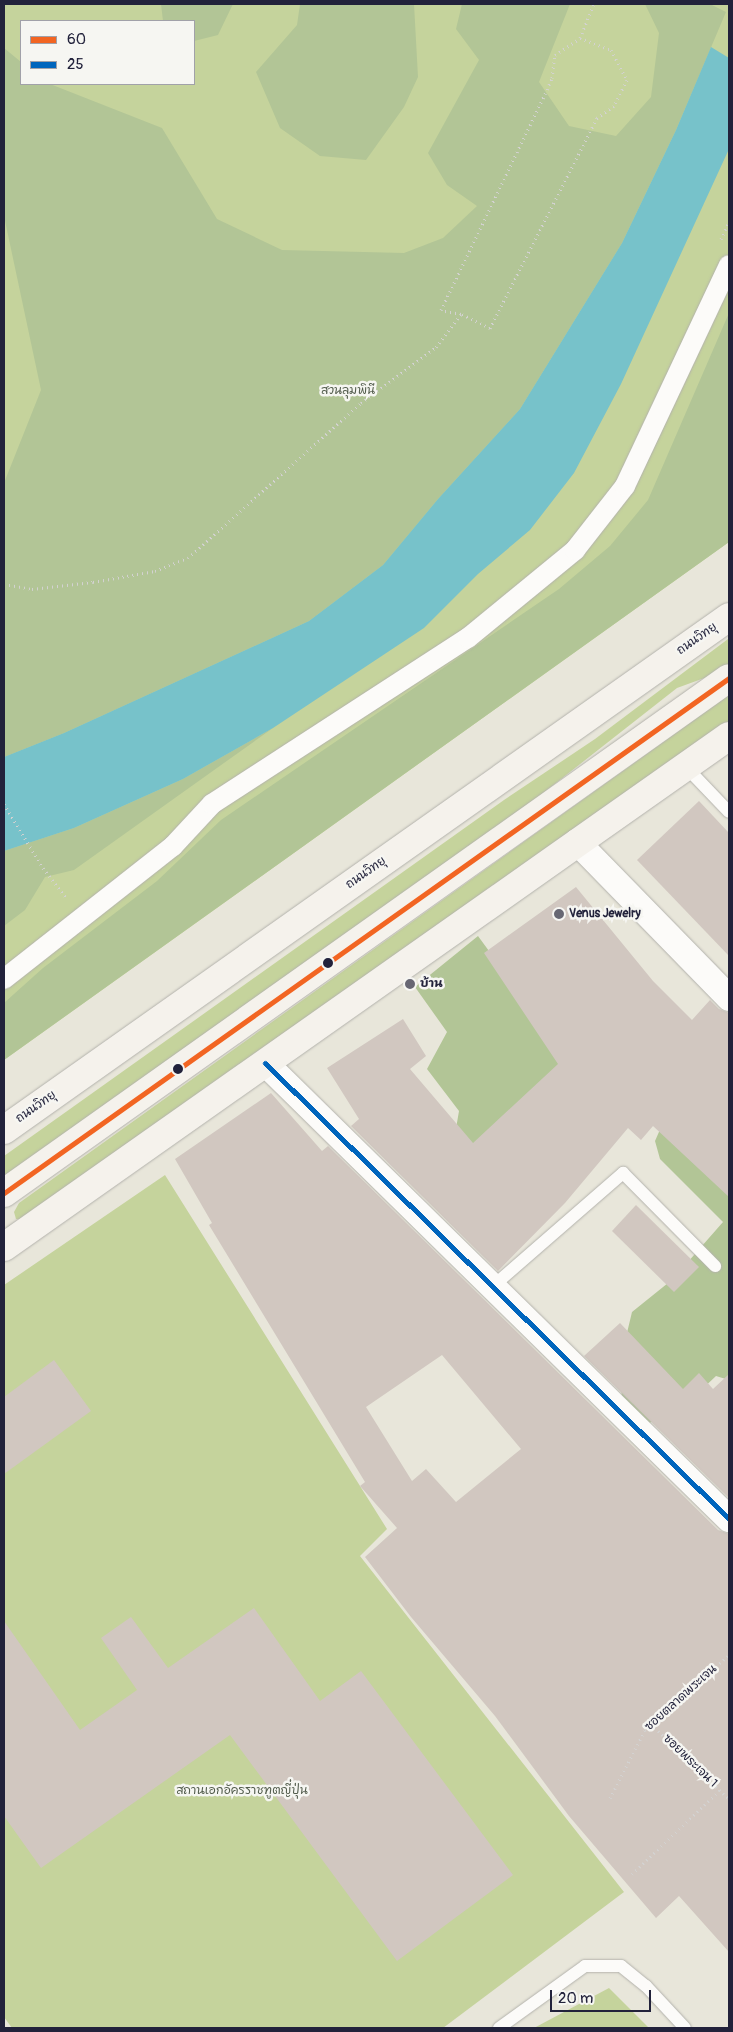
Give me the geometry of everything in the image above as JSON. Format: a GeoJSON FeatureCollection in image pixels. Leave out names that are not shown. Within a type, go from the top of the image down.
{"type":"FeatureCollection","features":[{"type":"Feature","properties":{"kind":"main road","name":"ถนนวิทยุ"},"geometry":{"type":"LineString","coordinates":[[4,1130],[729,616]]}},
{"type":"Feature","properties":{"kind":"main road"},"geometry":{"type":"LineString","coordinates":[[4,1193],[729,678]]}},
{"type":"Feature","properties":{"kind":"main road"},"geometry":{"type":"LineString","coordinates":[[4,1247],[729,736]]}},
{"type":"Feature","properties":{"kind":"street"},"geometry":{"type":"LineString","coordinates":[[4,979],[173,846],[212,804],[468,638],[575,550],[625,486],[729,265]]}},
{"type":"Feature","properties":{"kind":"street"},"geometry":{"type":"LineString","coordinates":[[577,842],[729,998]]}},
{"type":"Feature","properties":{"kind":"street"},"geometry":{"type":"LineString","coordinates":[[265,1063],[729,1519]]}},
{"type":"Feature","properties":{"kind":"lane"},"geometry":{"type":"LineString","coordinates":[[686,767],[729,812]]}},
{"type":"Feature","properties":{"kind":"lane"},"geometry":{"type":"LineString","coordinates":[[492,1287],[623,1173],[715,1266]]}},
{"type":"Feature","properties":{"kind":"lane"},"geometry":{"type":"LineString","coordinates":[[499,2028],[585,1966],[621,1966],[646,1986],[685,2028]]}},
{"type":"Feature","properties":{"kind":"path"},"geometry":{"type":"LineString","coordinates":[[580,38],[611,50],[627,80],[614,106],[597,118],[490,328],[461,314],[441,310],[545,94],[552,78],[554,54],[580,38],[594,4]]}},
{"type":"Feature","properties":{"kind":"path"},"geometry":{"type":"LineString","coordinates":[[721,240],[729,222]]}},
{"type":"Feature","properties":{"kind":"path"},"geometry":{"type":"LineString","coordinates":[[4,584],[32,590],[93,582],[155,570],[188,558],[361,403],[436,347],[461,314]]}},
{"type":"Feature","properties":{"kind":"path"},"geometry":{"type":"LineString","coordinates":[[4,804],[43,868],[82,916]]}},
{"type":"Feature","properties":{"kind":"path"},"geometry":{"type":"LineString","coordinates":[[60,904],[74,893]]}},
{"type":"Feature","properties":{"kind":"path","name":"ซอยตลาดพระเจน"},"geometry":{"type":"LineString","coordinates":[[610,1798],[644,1730],[729,1655]]}},
{"type":"Feature","properties":{"kind":"path","name":"ซอยพระเจน 1"},"geometry":{"type":"LineString","coordinates":[[651,1724],[729,1799]]}},
{"type":"Feature","properties":{"kind":"path"},"geometry":{"type":"LineString","coordinates":[[632,1874],[720,1790]]}},
{"type":"Feature","properties":{"kind":"green space","name":"สวนลุมพินี"},"geometry":{"type":"Polygon","coordinates":[[[4,4],[729,4],[729,542],[4,1060],[4,4]]]}},
{"type":"Feature","properties":{"kind":"green space"},"geometry":{"type":"Polygon","coordinates":[[[161,4],[233,4],[218,35],[195,41],[195,20],[163,20],[161,4]]]}},
{"type":"Feature","properties":{"kind":"green space"},"geometry":{"type":"Polygon","coordinates":[[[300,4],[414,4],[418,77],[404,107],[366,160],[320,156],[280,128],[256,72],[297,25],[300,4]]]}},
{"type":"Feature","properties":{"kind":"green space"},"geometry":{"type":"Polygon","coordinates":[[[462,4],[570,4],[539,82],[569,126],[616,136],[651,97],[659,33],[645,4],[710,4],[726,12],[676,130],[622,243],[520,409],[438,499],[383,565],[309,621],[64,733],[4,757],[4,483],[41,390],[4,216],[4,48],[20,61],[20,85],[53,85],[162,128],[217,219],[282,250],[404,253],[443,238],[477,206],[447,185],[428,153],[479,60],[456,29],[462,4]]]}},
{"type":"Feature","properties":{"kind":"green space"},"geometry":{"type":"Polygon","coordinates":[[[729,313],[729,542],[4,1060],[4,1003],[43,968],[157,881],[221,820],[559,589],[610,546],[648,500],[729,313]]]}},
{"type":"Feature","properties":{"kind":"green space"},"geometry":{"type":"Polygon","coordinates":[[[728,639],[729,669],[677,688],[519,812],[4,1177],[4,1156],[504,800],[595,739],[728,639]]]}},
{"type":"Feature","properties":{"kind":"green space"},"geometry":{"type":"Polygon","coordinates":[[[729,695],[729,721],[26,1220],[16,1219],[14,1212],[19,1203],[729,695]]]}},
{"type":"Feature","properties":{"kind":"green space"},"geometry":{"type":"Polygon","coordinates":[[[273,728],[74,870],[45,877],[25,910],[4,926],[4,851],[74,828],[183,779],[273,728]]]}},
{"type":"Feature","properties":{"kind":"green space"},"geometry":{"type":"Polygon","coordinates":[[[478,936],[560,1048],[574,1089],[483,1191],[453,1146],[459,1111],[427,1069],[447,1032],[415,987],[478,936]]]}},
{"type":"Feature","properties":{"kind":"green space"},"geometry":{"type":"Polygon","coordinates":[[[662,1125],[729,1134],[729,1380],[716,1376],[677,1413],[643,1425],[622,1401],[620,1362],[632,1312],[673,1279],[723,1222],[660,1159],[655,1141],[662,1125]]]}},
{"type":"Feature","properties":{"kind":"green space","name":"สถานเอกอัครราชทูตญี่ปุ่น"},"geometry":{"type":"Polygon","coordinates":[[[165,1175],[387,1529],[360,1556],[624,1892],[443,2028],[12,2028],[4,2017],[4,1285],[165,1175]]]}},
{"type":"Feature","properties":{"kind":"green space"},"geometry":{"type":"Polygon","coordinates":[[[609,1988],[649,2028],[534,2028],[609,1988]]]}},
{"type":"Feature","properties":{"kind":"water"},"geometry":{"type":"Polygon","coordinates":[[[711,47],[729,58],[729,149],[621,384],[574,473],[530,530],[478,574],[424,628],[273,728],[183,779],[74,828],[4,851],[4,757],[64,733],[309,621],[383,565],[438,499],[520,409],[622,243],[676,130],[711,47]]]}},
{"type":"Feature","properties":{"kind":"building"},"geometry":{"type":"Polygon","coordinates":[[[699,801],[729,833],[729,956],[637,860],[699,801]]]}},
{"type":"Feature","properties":{"kind":"building"},"geometry":{"type":"Polygon","coordinates":[[[576,887],[653,981],[692,1020],[710,1000],[719,1009],[729,1013],[729,1197],[653,1126],[641,1140],[628,1128],[565,1203],[498,1271],[351,1126],[359,1119],[327,1068],[403,1019],[426,1056],[410,1069],[473,1143],[558,1064],[484,953],[576,887]]]}},
{"type":"Feature","properties":{"kind":"building"},"geometry":{"type":"Polygon","coordinates":[[[271,1093],[322,1151],[328,1146],[718,1530],[729,1534],[729,1952],[679,1896],[656,1918],[569,1816],[495,1716],[411,1617],[365,1557],[397,1528],[360,1486],[365,1482],[209,1225],[212,1223],[175,1159],[271,1093]],[[442,1355],[366,1407],[412,1481],[426,1469],[456,1502],[521,1449],[442,1355]]]}},
{"type":"Feature","properties":{"kind":"building"},"geometry":{"type":"Polygon","coordinates":[[[636,1205],[699,1267],[674,1292],[612,1231],[636,1205]]]}},
{"type":"Feature","properties":{"kind":"building"},"geometry":{"type":"Polygon","coordinates":[[[620,1323],[683,1389],[699,1373],[713,1389],[729,1374],[729,1498],[584,1356],[620,1323]]]}},
{"type":"Feature","properties":{"kind":"building"},"geometry":{"type":"Polygon","coordinates":[[[54,1360],[91,1411],[4,1474],[4,1397],[54,1360]]]}},
{"type":"Feature","properties":{"kind":"building"},"geometry":{"type":"Polygon","coordinates":[[[254,1608],[320,1701],[361,1671],[513,1875],[397,1961],[230,1735],[41,1868],[4,1816],[4,1621],[80,1730],[137,1690],[101,1638],[131,1617],[168,1668],[254,1608]]]}},
{"type":"Feature","properties":{"kind":"transit line","name":"60"},"geometry":{"type":"LineString","coordinates":[[4,1193],[729,678]]}},
{"type":"Feature","properties":{"kind":"transit line","name":"25"},"geometry":{"type":"LineString","coordinates":[[265,1063],[729,1519]]}},
{"type":"Feature","properties":{"kind":"place","name":"Venus Jewelry"},"geometry":{"type":"Point","coordinates":[559,914]}},
{"type":"Feature","properties":{"kind":"place","name":"บ้าน"},"geometry":{"type":"Point","coordinates":[410,984]}}]}
